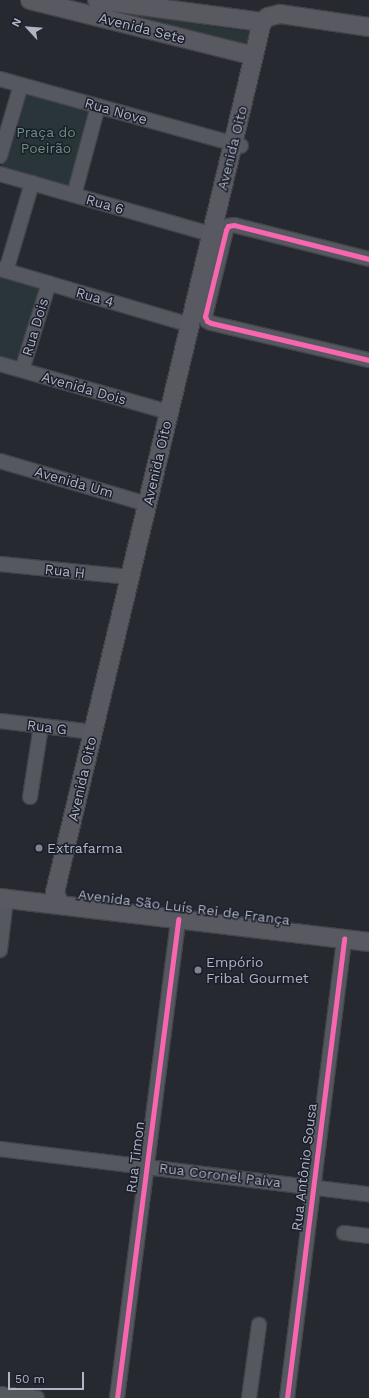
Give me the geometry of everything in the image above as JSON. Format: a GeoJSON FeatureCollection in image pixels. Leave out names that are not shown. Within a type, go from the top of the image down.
{"type":"FeatureCollection","features":[{"type":"Feature","properties":{"kind":"main road","name":"Avenida Sete"},"geometry":{"type":"LineString","coordinates":[[30,0],[254,56]]}},
{"type":"Feature","properties":{"kind":"main road","name":"Avenida Sete"},"geometry":{"type":"LineString","coordinates":[[97,0],[262,22]]}},
{"type":"Feature","properties":{"kind":"main road"},"geometry":{"type":"LineString","coordinates":[[262,22],[287,7],[369,27]]}},
{"type":"Feature","properties":{"kind":"main road","name":"Avenida Oito"},"geometry":{"type":"LineString","coordinates":[[57,898],[93,732],[169,412],[190,325],[209,268],[211,234],[237,144],[262,22]]}},
{"type":"Feature","properties":{"kind":"main road","name":"Avenida São Luís Rei de França"},"geometry":{"type":"LineString","coordinates":[[2,894],[57,898],[369,929]]}},
{"type":"Feature","properties":{"kind":"main road","name":"Avenida São Luís Rei de França"},"geometry":{"type":"LineString","coordinates":[[57,898],[178,919],[369,942]]}},
{"type":"Feature","properties":{"kind":"street","name":"Rua Nove"},"geometry":{"type":"LineString","coordinates":[[0,79],[237,144]]}},
{"type":"Feature","properties":{"kind":"street"},"geometry":{"type":"LineString","coordinates":[[0,156],[20,85]]}},
{"type":"Feature","properties":{"kind":"street"},"geometry":{"type":"LineString","coordinates":[[74,195],[98,106]]}},
{"type":"Feature","properties":{"kind":"street","name":"Rua 6"},"geometry":{"type":"LineString","coordinates":[[0,174],[211,234]]}},
{"type":"Feature","properties":{"kind":"street"},"geometry":{"type":"LineString","coordinates":[[3,270],[32,183]]}},
{"type":"Feature","properties":{"kind":"street"},"geometry":{"type":"LineString","coordinates":[[369,259],[234,225],[228,226],[209,268],[205,316],[207,321],[369,360]]}},
{"type":"Feature","properties":{"kind":"street","name":"Rua 4"},"geometry":{"type":"LineString","coordinates":[[3,270],[190,325]]}},
{"type":"Feature","properties":{"kind":"street","name":"Rua Dois"},"geometry":{"type":"LineString","coordinates":[[22,370],[49,283]]}},
{"type":"Feature","properties":{"kind":"street","name":"Avenida Dois"},"geometry":{"type":"LineString","coordinates":[[0,364],[169,412]]}},
{"type":"Feature","properties":{"kind":"street","name":"Avenida Um"},"geometry":{"type":"LineString","coordinates":[[0,461],[147,504]]}},
{"type":"Feature","properties":{"kind":"street","name":"Rua H"},"geometry":{"type":"LineString","coordinates":[[0,564],[130,577]]}},
{"type":"Feature","properties":{"kind":"street","name":"Rua G"},"geometry":{"type":"LineString","coordinates":[[0,721],[93,732]]}},
{"type":"Feature","properties":{"kind":"street"},"geometry":{"type":"LineString","coordinates":[[30,798],[41,726]]}},
{"type":"Feature","properties":{"kind":"street"},"geometry":{"type":"LineString","coordinates":[[0,950],[2,894]]}},
{"type":"Feature","properties":{"kind":"street","name":"Rua Timon"},"geometry":{"type":"LineString","coordinates":[[117,1398],[145,1165],[178,919]]}},
{"type":"Feature","properties":{"kind":"street","name":"Rua Antônio Sousa"},"geometry":{"type":"LineString","coordinates":[[287,1398],[344,939]]}},
{"type":"Feature","properties":{"kind":"street","name":"Rua Coronel Paiva"},"geometry":{"type":"LineString","coordinates":[[0,1149],[145,1165],[369,1194]]}},
{"type":"Feature","properties":{"kind":"street"},"geometry":{"type":"LineString","coordinates":[[344,1233],[369,1236]]}},
{"type":"Feature","properties":{"kind":"street"},"geometry":{"type":"LineString","coordinates":[[249,1398],[259,1325]]}},
{"type":"Feature","properties":{"kind":"street"},"geometry":{"type":"LineString","coordinates":[[0,1394],[37,1398]]}},
{"type":"Feature","properties":{"kind":"green space"},"geometry":{"type":"Polygon","coordinates":[[[45,1],[251,32],[247,49],[45,1]]]}},
{"type":"Feature","properties":{"kind":"green space","name":"Praça do Poeirão"},"geometry":{"type":"Polygon","coordinates":[[[20,92],[91,113],[71,191],[0,168],[20,92]]]}},
{"type":"Feature","properties":{"kind":"green space"},"geometry":{"type":"Polygon","coordinates":[[[0,276],[40,288],[17,364],[0,359],[0,276]]]}},
{"type":"Feature","properties":{"kind":"cycle path"},"geometry":{"type":"LineString","coordinates":[[369,259],[234,225],[228,226],[205,316],[207,321],[211,323],[369,360]]}},
{"type":"Feature","properties":{"kind":"cycle path"},"geometry":{"type":"LineString","coordinates":[[117,1398],[178,919]]}},
{"type":"Feature","properties":{"kind":"cycle path"},"geometry":{"type":"LineString","coordinates":[[287,1398],[344,939]]}},
{"type":"Feature","properties":{"kind":"place","name":"Extrafarma"},"geometry":{"type":"Point","coordinates":[39,848]}},
{"type":"Feature","properties":{"kind":"place","name":"Empório Fribal Gourmet"},"geometry":{"type":"Point","coordinates":[198,970]}}]}
